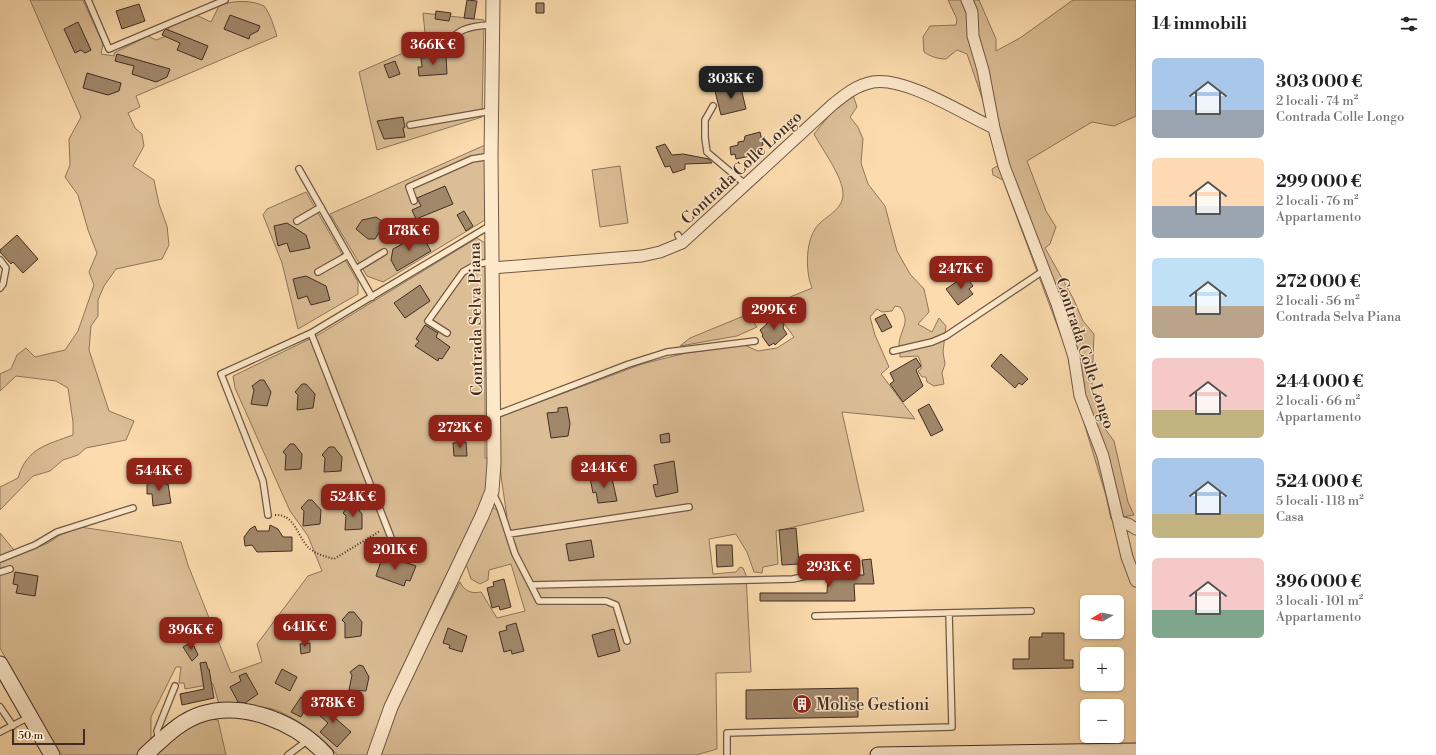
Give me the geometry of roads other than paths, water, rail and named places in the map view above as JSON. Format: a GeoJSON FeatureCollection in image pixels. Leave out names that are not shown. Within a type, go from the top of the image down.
{"type":"FeatureCollection","features":[{"type":"Feature","properties":{"kind":"main road"},"geometry":{"type":"LineString","coordinates":[[0,664],[52,755]]}},
{"type":"Feature","properties":{"kind":"main road"},"geometry":{"type":"LineString","coordinates":[[145,755],[173,729],[200,715],[220,710],[239,711],[272,718],[310,739],[326,755]]}},
{"type":"Feature","properties":{"kind":"main road"},"geometry":{"type":"LineString","coordinates":[[878,755],[1136,751]]}},
{"type":"Feature","properties":{"kind":"street","name":"Contrada Selva Piana"},"geometry":{"type":"LineString","coordinates":[[374,755],[392,707],[458,568],[492,491],[494,463],[491,224],[493,0]]}},
{"type":"Feature","properties":{"kind":"street","name":"Contrada Colle Longo"},"geometry":{"type":"LineString","coordinates":[[967,0],[972,12],[974,36],[1004,166],[1043,272],[1057,304],[1074,357],[1080,396],[1104,456],[1127,557],[1136,580]]}},
{"type":"Feature","properties":{"kind":"street","name":"Contrada Colle Longo"},"geometry":{"type":"LineString","coordinates":[[492,265],[642,256],[660,252],[680,239],[745,184],[831,106],[851,90],[873,82],[894,84],[924,93],[946,102],[969,117],[994,128]]}},
{"type":"Feature","properties":{"kind":"street"},"geometry":{"type":"LineString","coordinates":[[1120,522],[1128,524],[1136,530]]}},
{"type":"Feature","properties":{"kind":"lane"},"geometry":{"type":"LineString","coordinates":[[88,0],[109,48],[225,0]]}},
{"type":"Feature","properties":{"kind":"lane"},"geometry":{"type":"LineString","coordinates":[[439,49],[457,32],[471,26],[492,25]]}},
{"type":"Feature","properties":{"kind":"lane"},"geometry":{"type":"LineString","coordinates":[[713,106],[705,120],[705,138],[708,152],[745,184]]}},
{"type":"Feature","properties":{"kind":"lane"},"geometry":{"type":"LineString","coordinates":[[410,125],[491,111]]}},
{"type":"Feature","properties":{"kind":"lane"},"geometry":{"type":"LineString","coordinates":[[414,201],[409,187],[472,159],[491,156]]}},
{"type":"Feature","properties":{"kind":"lane"},"geometry":{"type":"LineString","coordinates":[[299,169],[372,297]]}},
{"type":"Feature","properties":{"kind":"lane"},"geometry":{"type":"LineString","coordinates":[[297,221],[321,207]]}},
{"type":"Feature","properties":{"kind":"lane"},"geometry":{"type":"LineString","coordinates":[[268,516],[263,481],[221,374],[311,333],[491,224]]}},
{"type":"Feature","properties":{"kind":"lane"},"geometry":{"type":"LineString","coordinates":[[356,269],[384,252]]}},
{"type":"Feature","properties":{"kind":"lane"},"geometry":{"type":"LineString","coordinates":[[318,272],[348,255]]}},
{"type":"Feature","properties":{"kind":"lane"},"geometry":{"type":"LineString","coordinates":[[0,260],[6,268],[3,284],[0,288]]}},
{"type":"Feature","properties":{"kind":"lane"},"geometry":{"type":"LineString","coordinates":[[447,333],[428,321],[463,272],[477,264],[492,265]]}},
{"type":"Feature","properties":{"kind":"lane"},"geometry":{"type":"LineString","coordinates":[[893,351],[932,342],[946,336],[1043,272]]}},
{"type":"Feature","properties":{"kind":"lane"},"geometry":{"type":"LineString","coordinates":[[311,333],[397,553]]}},
{"type":"Feature","properties":{"kind":"lane"},"geometry":{"type":"LineString","coordinates":[[493,416],[629,364],[667,352],[755,341]]}},
{"type":"Feature","properties":{"kind":"lane"},"geometry":{"type":"LineString","coordinates":[[492,491],[500,508],[515,554],[539,600],[606,601],[616,605],[626,642]]}},
{"type":"Feature","properties":{"kind":"lane"},"geometry":{"type":"LineString","coordinates":[[508,534],[689,507]]}},
{"type":"Feature","properties":{"kind":"lane"},"geometry":{"type":"LineString","coordinates":[[0,559],[35,545],[63,530],[133,508]]}},
{"type":"Feature","properties":{"kind":"lane"},"geometry":{"type":"LineString","coordinates":[[531,585],[793,579],[815,574],[825,569],[852,568]]}},
{"type":"Feature","properties":{"kind":"lane"},"geometry":{"type":"LineString","coordinates":[[0,572],[10,570]]}},
{"type":"Feature","properties":{"kind":"lane"},"geometry":{"type":"LineString","coordinates":[[815,616],[1031,611]]}},
{"type":"Feature","properties":{"kind":"lane"},"geometry":{"type":"LineString","coordinates":[[727,755],[727,733],[952,727],[949,613]]}},
{"type":"Feature","properties":{"kind":"lane"},"geometry":{"type":"LineString","coordinates":[[159,742],[157,731],[175,686]]}},
{"type":"Feature","properties":{"kind":"lane"},"geometry":{"type":"LineString","coordinates":[[0,707],[13,726]]}},
{"type":"Feature","properties":{"kind":"lane"},"geometry":{"type":"LineString","coordinates":[[0,732],[29,717]]}},
{"type":"Feature","properties":{"kind":"lane"},"geometry":{"type":"LineString","coordinates":[[288,755],[310,739]]}},
{"type":"Feature","properties":{"kind":"place","name":"Molise Gestioni"},"geometry":{"type":"Point","coordinates":[802,704]}}]}
